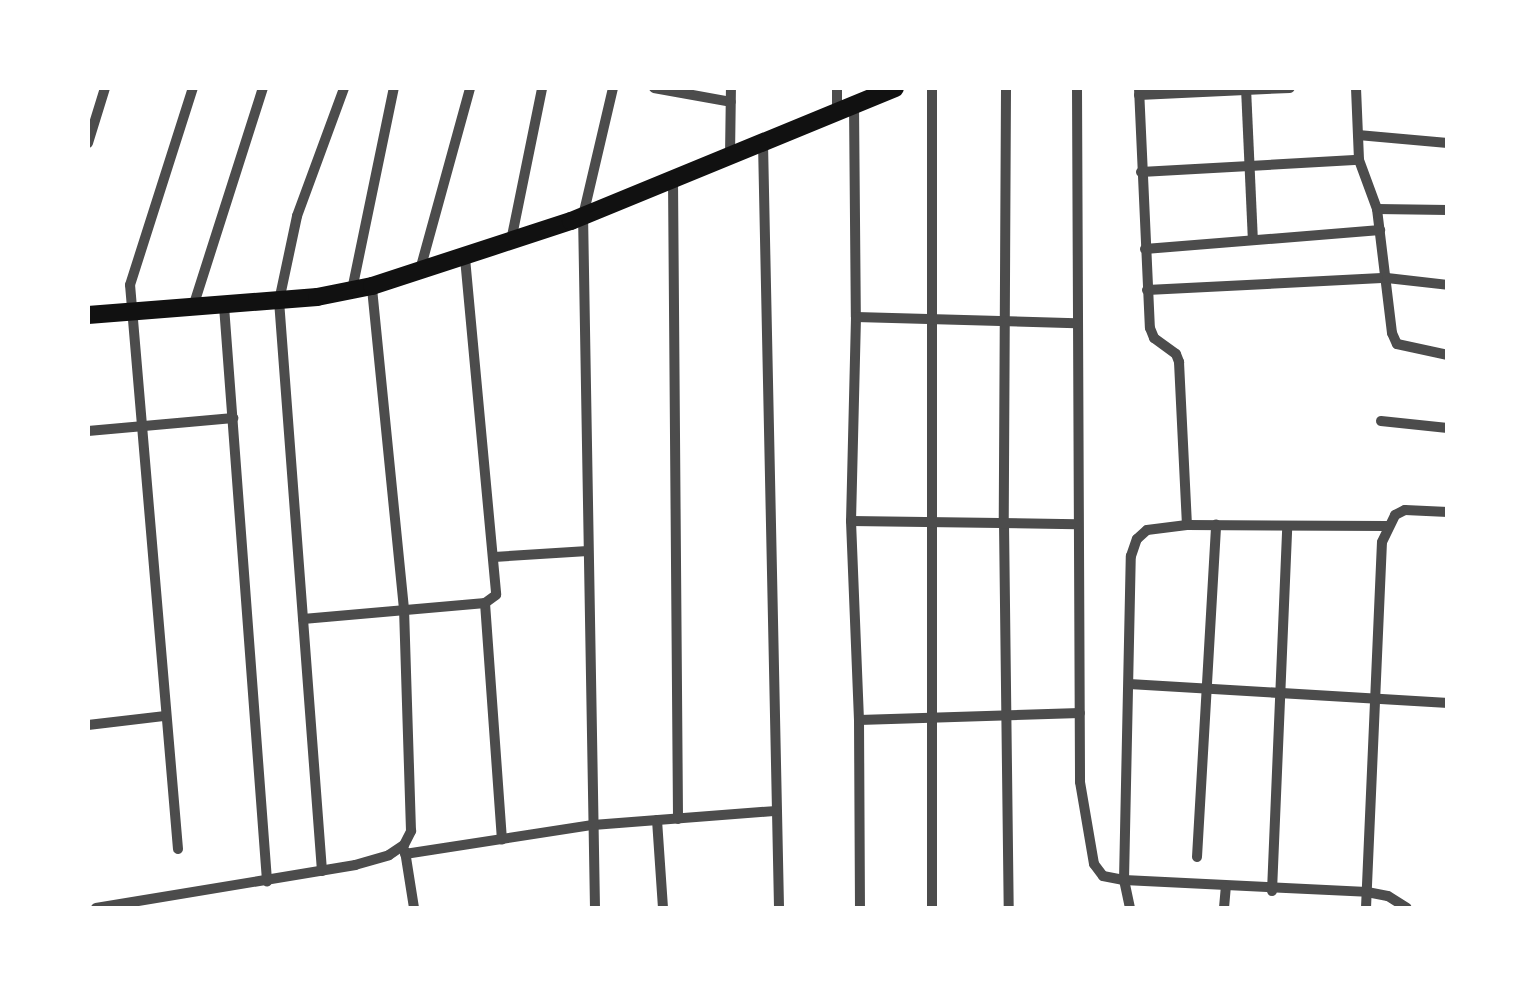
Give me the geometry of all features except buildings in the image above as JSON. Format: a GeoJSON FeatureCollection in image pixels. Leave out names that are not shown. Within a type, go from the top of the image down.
{"type":"FeatureCollection","features":[{"type":"Feature","properties":{"kind":"main road"},"geometry":{"type":"LineString","coordinates":[[88,315],[224,306],[372,286],[583,216],[896,88]]}},
{"type":"Feature","properties":{"kind":"street"},"geometry":{"type":"LineString","coordinates":[[89,138],[105,88]]}},
{"type":"Feature","properties":{"kind":"street"},"geometry":{"type":"LineString","coordinates":[[178,848],[131,277],[193,88]]}},
{"type":"Feature","properties":{"kind":"street"},"geometry":{"type":"LineString","coordinates":[[193,308],[264,88]]}},
{"type":"Feature","properties":{"kind":"street"},"geometry":{"type":"LineString","coordinates":[[322,871],[280,300],[296,216],[344,88]]}},
{"type":"Feature","properties":{"kind":"street"},"geometry":{"type":"LineString","coordinates":[[352,290],[394,88]]}},
{"type":"Feature","properties":{"kind":"street"},"geometry":{"type":"LineString","coordinates":[[420,270],[470,88]]}},
{"type":"Feature","properties":{"kind":"street"},"geometry":{"type":"LineString","coordinates":[[510,242],[542,88]]}},
{"type":"Feature","properties":{"kind":"street"},"geometry":{"type":"LineString","coordinates":[[595,908],[583,216],[614,88]]}},
{"type":"Feature","properties":{"kind":"street"},"geometry":{"type":"LineString","coordinates":[[654,88],[731,102]]}},
{"type":"Feature","properties":{"kind":"street"},"geometry":{"type":"LineString","coordinates":[[730,156],[731,88]]}},
{"type":"Feature","properties":{"kind":"street"},"geometry":{"type":"LineString","coordinates":[[837,88],[846,108],[856,316],[851,521],[860,720],[860,908]]}},
{"type":"Feature","properties":{"kind":"street"},"geometry":{"type":"LineString","coordinates":[[932,88],[932,908]]}},
{"type":"Feature","properties":{"kind":"street"},"geometry":{"type":"LineString","coordinates":[[1006,88],[1004,523],[1009,908]]}},
{"type":"Feature","properties":{"kind":"street"},"geometry":{"type":"LineString","coordinates":[[1077,88],[1076,524],[1080,782],[1088,850],[1104,876],[1124,880],[1272,891],[1367,892],[1388,896],[1406,908]]}},
{"type":"Feature","properties":{"kind":"street"},"geometry":{"type":"LineString","coordinates":[[1187,525],[1180,362],[1176,354],[1154,338],[1146,290],[1139,91],[1290,88]]}},
{"type":"Feature","properties":{"kind":"street"},"geometry":{"type":"LineString","coordinates":[[1356,88],[1360,160],[1378,209],[1392,333],[1398,344],[1448,354]]}},
{"type":"Feature","properties":{"kind":"street"},"geometry":{"type":"LineString","coordinates":[[1246,89],[1253,240]]}},
{"type":"Feature","properties":{"kind":"street"},"geometry":{"type":"LineString","coordinates":[[1358,135],[1448,143]]}},
{"type":"Feature","properties":{"kind":"street"},"geometry":{"type":"LineString","coordinates":[[764,142],[779,908]]}},
{"type":"Feature","properties":{"kind":"street"},"geometry":{"type":"LineString","coordinates":[[1141,172],[1360,160]]}},
{"type":"Feature","properties":{"kind":"street"},"geometry":{"type":"LineString","coordinates":[[674,180],[678,819]]}},
{"type":"Feature","properties":{"kind":"street"},"geometry":{"type":"LineString","coordinates":[[1378,209],[1448,210]]}},
{"type":"Feature","properties":{"kind":"street"},"geometry":{"type":"LineString","coordinates":[[1145,249],[1380,230]]}},
{"type":"Feature","properties":{"kind":"street"},"geometry":{"type":"LineString","coordinates":[[302,619],[485,602],[496,595],[464,258]]}},
{"type":"Feature","properties":{"kind":"street"},"geometry":{"type":"LineString","coordinates":[[1146,290],[1386,278],[1448,285]]}},
{"type":"Feature","properties":{"kind":"street"},"geometry":{"type":"LineString","coordinates":[[372,286],[404,609],[414,815],[404,850],[414,908]]}},
{"type":"Feature","properties":{"kind":"street"},"geometry":{"type":"LineString","coordinates":[[224,306],[267,881]]}},
{"type":"Feature","properties":{"kind":"street"},"geometry":{"type":"LineString","coordinates":[[856,316],[1076,323]]}},
{"type":"Feature","properties":{"kind":"street"},"geometry":{"type":"LineString","coordinates":[[88,431],[233,418]]}},
{"type":"Feature","properties":{"kind":"street"},"geometry":{"type":"LineString","coordinates":[[1381,421],[1448,428]]}},
{"type":"Feature","properties":{"kind":"street"},"geometry":{"type":"LineString","coordinates":[[1366,908],[1382,542],[1387,526],[1405,510],[1448,512]]}},
{"type":"Feature","properties":{"kind":"street"},"geometry":{"type":"LineString","coordinates":[[851,521],[1076,524]]}},
{"type":"Feature","properties":{"kind":"street"},"geometry":{"type":"LineString","coordinates":[[1130,908],[1124,880],[1132,556],[1137,539],[1147,530],[1187,525],[1387,526]]}},
{"type":"Feature","properties":{"kind":"street"},"geometry":{"type":"LineString","coordinates":[[1196,857],[1216,525]]}},
{"type":"Feature","properties":{"kind":"street"},"geometry":{"type":"LineString","coordinates":[[1272,891],[1287,526]]}},
{"type":"Feature","properties":{"kind":"street"},"geometry":{"type":"LineString","coordinates":[[494,557],[588,550]]}},
{"type":"Feature","properties":{"kind":"street"},"geometry":{"type":"LineString","coordinates":[[485,602],[502,839]]}},
{"type":"Feature","properties":{"kind":"street"},"geometry":{"type":"LineString","coordinates":[[1128,684],[1448,704]]}},
{"type":"Feature","properties":{"kind":"street"},"geometry":{"type":"LineString","coordinates":[[860,720],[1080,713]]}},
{"type":"Feature","properties":{"kind":"street"},"geometry":{"type":"LineString","coordinates":[[88,725],[165,716]]}},
{"type":"Feature","properties":{"kind":"street"},"geometry":{"type":"LineString","coordinates":[[96,908],[322,871],[404,850],[593,825],[776,811]]}},
{"type":"Feature","properties":{"kind":"street"},"geometry":{"type":"LineString","coordinates":[[657,820],[663,908]]}},
{"type":"Feature","properties":{"kind":"street"},"geometry":{"type":"LineString","coordinates":[[1224,908],[1226,888]]}}]}
